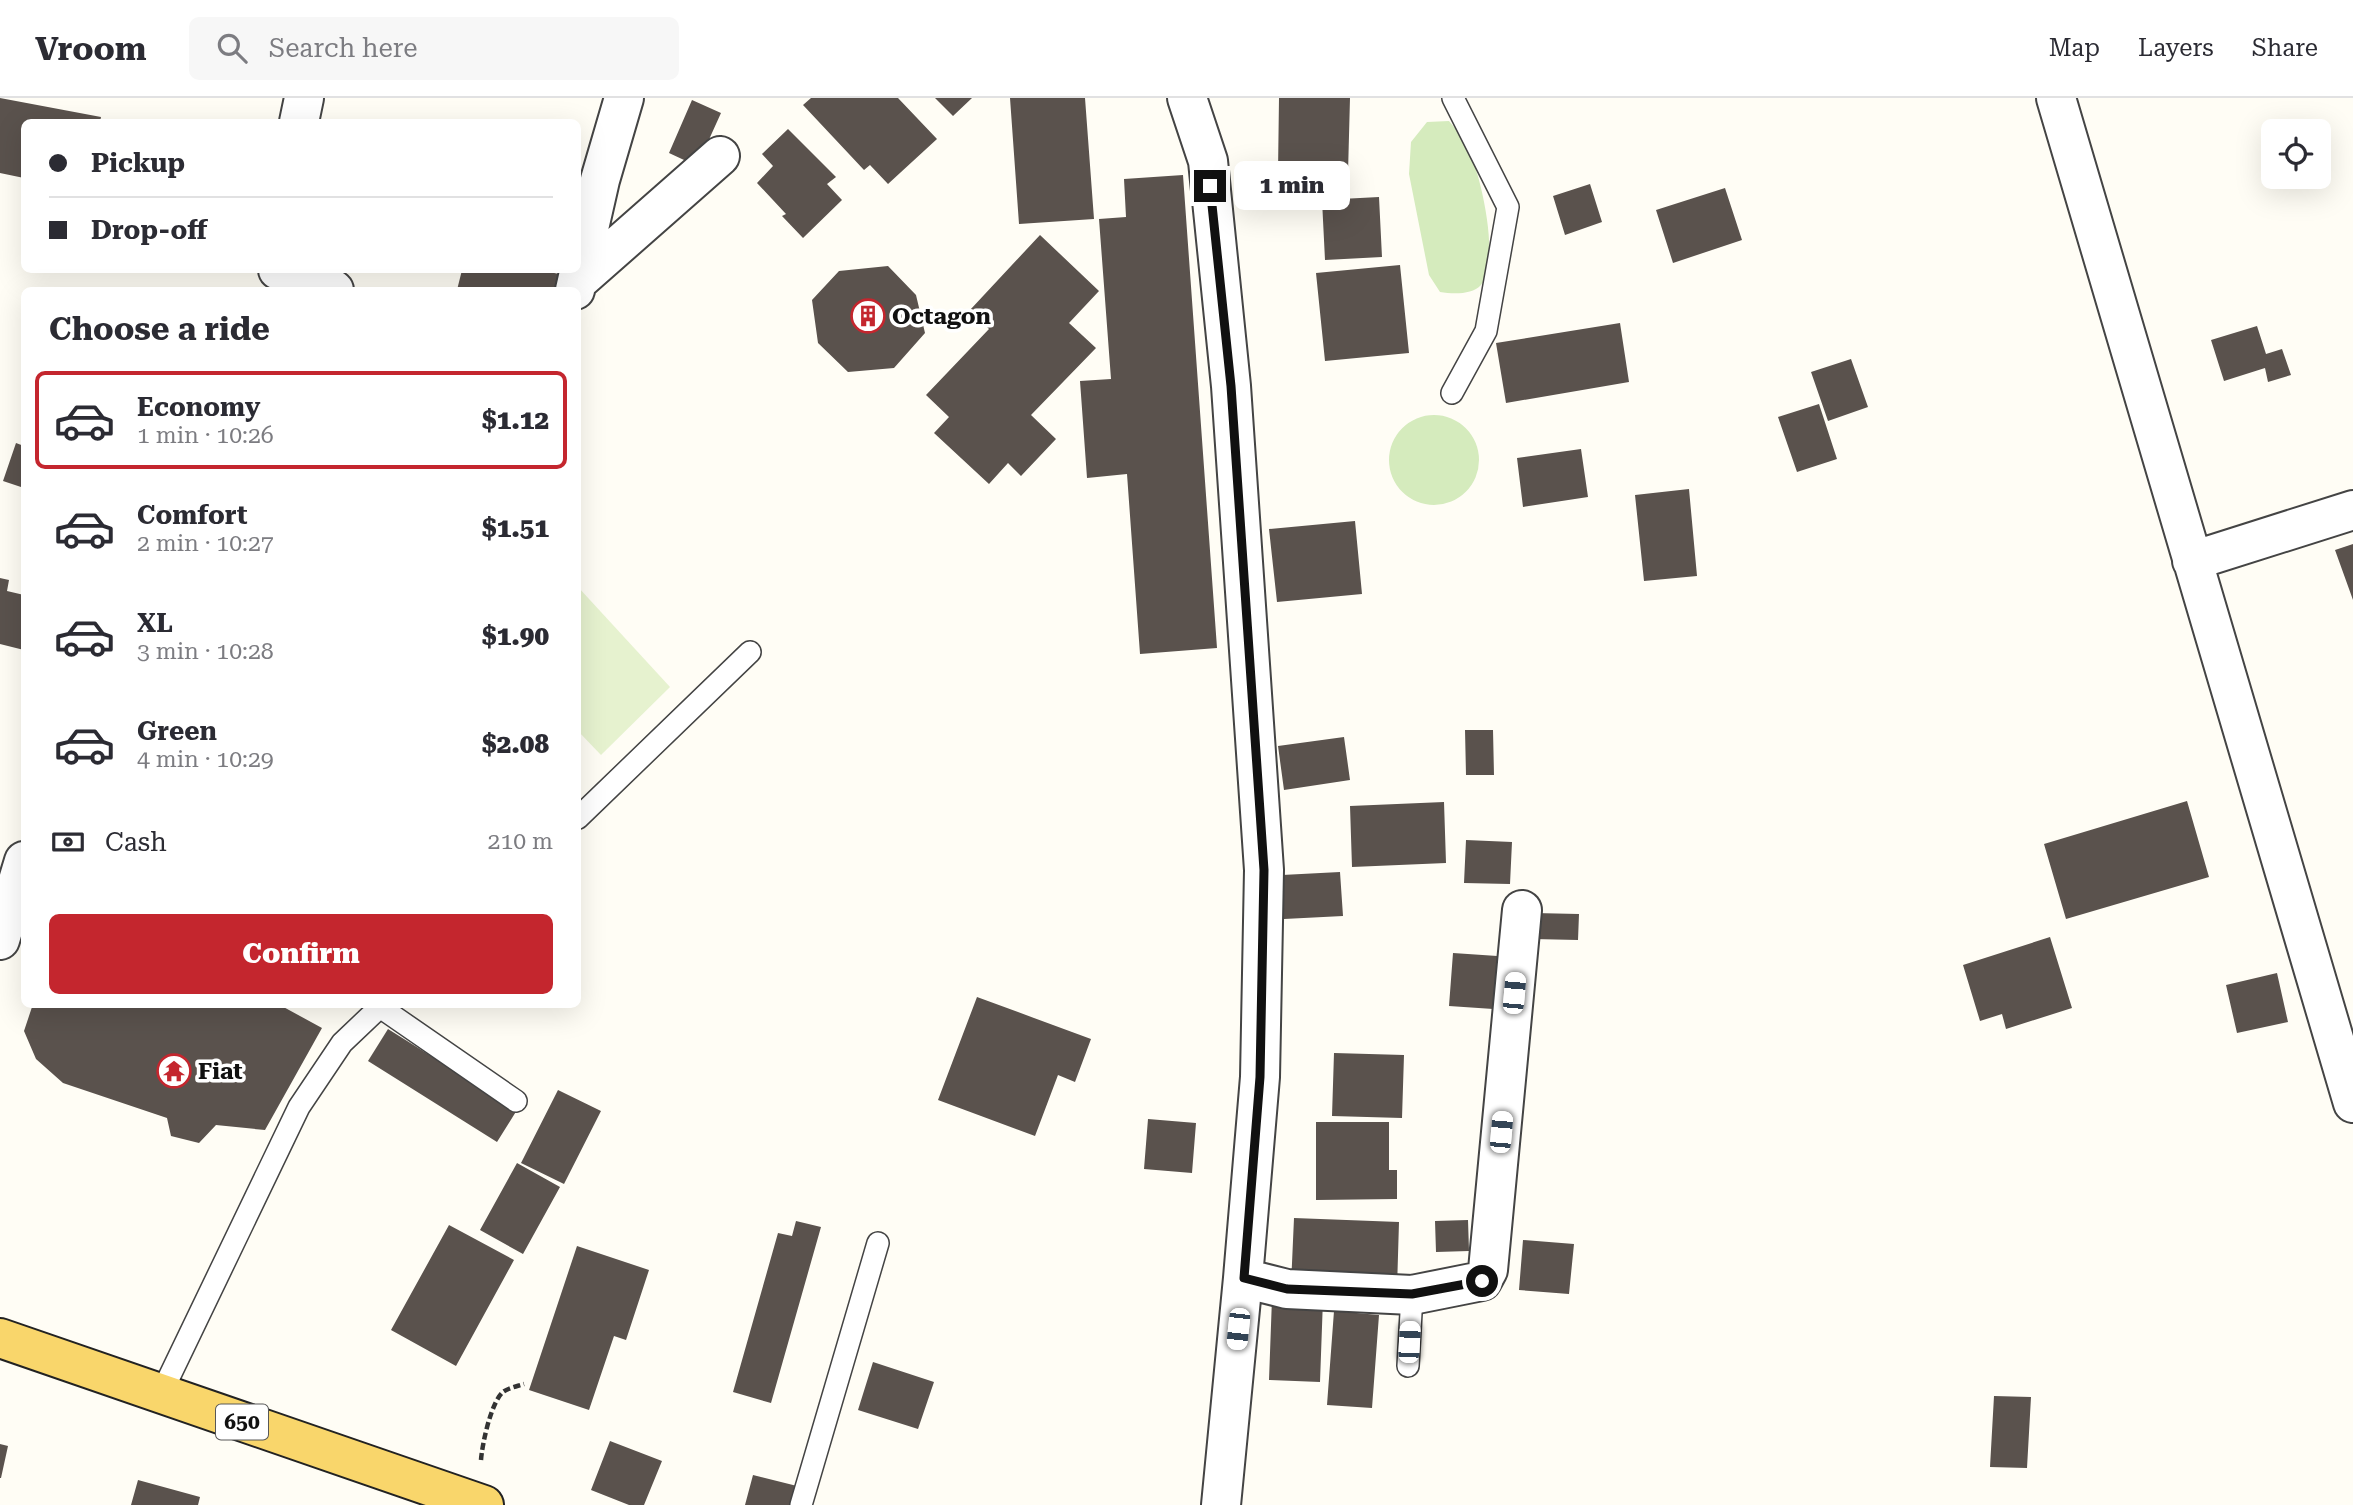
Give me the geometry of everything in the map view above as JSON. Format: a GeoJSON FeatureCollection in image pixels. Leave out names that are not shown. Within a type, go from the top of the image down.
{"type":"FeatureCollection","features":[{"type":"Feature","properties":{"kind":"main road","name":"650"},"geometry":{"type":"LineString","coordinates":[[0,1338],[480,1504]]}},
{"type":"Feature","properties":{"kind":"street"},"geometry":{"type":"LineString","coordinates":[[300,119],[304,98]]}},
{"type":"Feature","properties":{"kind":"street"},"geometry":{"type":"LineString","coordinates":[[581,268],[600,180],[624,98]]}},
{"type":"Feature","properties":{"kind":"street"},"geometry":{"type":"LineString","coordinates":[[1187,98],[1208,161],[1231,386],[1264,870],[1260,1077],[1244,1278],[1221,1505]]}},
{"type":"Feature","properties":{"kind":"street"},"geometry":{"type":"LineString","coordinates":[[2056,98],[2353,1104]]}},
{"type":"Feature","properties":{"kind":"street"},"geometry":{"type":"LineString","coordinates":[[577,286],[720,156]]}},
{"type":"Feature","properties":{"kind":"street"},"geometry":{"type":"LineString","coordinates":[[286,273],[326,287]]}},
{"type":"Feature","properties":{"kind":"street"},"geometry":{"type":"LineString","coordinates":[[2192,561],[2353,510]]}},
{"type":"Feature","properties":{"kind":"street"},"geometry":{"type":"LineString","coordinates":[[0,940],[21,870]]}},
{"type":"Feature","properties":{"kind":"street"},"geometry":{"type":"LineString","coordinates":[[1244,1278],[1287,1289],[1412,1294],[1482,1281],[1488,1270],[1522,911]]}},
{"type":"Feature","properties":{"kind":"lane"},"geometry":{"type":"LineString","coordinates":[[1452,393],[1486,331],[1508,207],[1453,98]]}},
{"type":"Feature","properties":{"kind":"lane"},"geometry":{"type":"LineString","coordinates":[[581,815],[750,652]]}},
{"type":"Feature","properties":{"kind":"lane"},"geometry":{"type":"LineString","coordinates":[[161,1394],[299,1107],[342,1043],[380,1008]]}},
{"type":"Feature","properties":{"kind":"lane"},"geometry":{"type":"LineString","coordinates":[[385,1008],[516,1101]]}},
{"type":"Feature","properties":{"kind":"lane"},"geometry":{"type":"LineString","coordinates":[[801,1505],[878,1242]]}},
{"type":"Feature","properties":{"kind":"lane"},"geometry":{"type":"LineString","coordinates":[[1408,1366],[1412,1294]]}},
{"type":"Feature","properties":{"kind":"path"},"geometry":{"type":"LineString","coordinates":[[480,1504],[483,1443],[494,1409],[503,1392],[524,1384]]}},
{"type":"Feature","properties":{"kind":"green space"},"geometry":{"type":"Polygon","coordinates":[[[1449,121],[1463,138],[1476,168],[1489,235],[1487,273],[1481,285],[1473,291],[1462,293],[1440,292],[1429,275],[1409,174],[1411,142],[1427,122],[1449,121]]]}},
{"type":"Feature","properties":{"kind":"green space"},"geometry":{"type":"Polygon","coordinates":[[[1434,415],[1451,419],[1466,428],[1475,443],[1479,460],[1475,477],[1466,492],[1451,501],[1434,505],[1417,501],[1402,492],[1393,477],[1389,460],[1393,443],[1402,428],[1417,419],[1434,415]]]}},
{"type":"Feature","properties":{"kind":"green space"},"geometry":{"type":"Polygon","coordinates":[[[581,590],[670,687],[601,755],[581,734],[581,590]]]}},
{"type":"Feature","properties":{"kind":"building"},"geometry":{"type":"Polygon","coordinates":[[[0,98],[101,117],[21,119],[21,177],[0,173],[0,98]]]}},
{"type":"Feature","properties":{"kind":"building"},"geometry":{"type":"Polygon","coordinates":[[[811,98],[898,98],[937,139],[888,184],[870,165],[864,170],[803,105],[811,98]]]}},
{"type":"Feature","properties":{"kind":"building"},"geometry":{"type":"Polygon","coordinates":[[[935,98],[972,98],[953,116],[935,98]]]}},
{"type":"Feature","properties":{"kind":"building"},"geometry":{"type":"Polygon","coordinates":[[[1010,98],[1085,98],[1094,219],[1019,224],[1010,98]]]}},
{"type":"Feature","properties":{"kind":"building"},"geometry":{"type":"Polygon","coordinates":[[[1279,98],[1350,98],[1348,173],[1278,172],[1279,98]]]}},
{"type":"Feature","properties":{"kind":"building"},"geometry":{"type":"Polygon","coordinates":[[[692,100],[721,113],[697,166],[669,153],[692,100]]]}},
{"type":"Feature","properties":{"kind":"building"},"geometry":{"type":"Polygon","coordinates":[[[788,129],[836,177],[827,184],[842,200],[803,238],[782,216],[786,214],[757,183],[773,166],[762,154],[788,129]]]}},
{"type":"Feature","properties":{"kind":"building"},"geometry":{"type":"Polygon","coordinates":[[[1183,175],[1217,648],[1140,654],[1127,474],[1087,478],[1080,381],[1111,379],[1099,219],[1126,217],[1124,179],[1183,175]]]}},
{"type":"Feature","properties":{"kind":"building"},"geometry":{"type":"Polygon","coordinates":[[[1590,184],[1602,222],[1565,235],[1553,196],[1590,184]]]}},
{"type":"Feature","properties":{"kind":"building"},"geometry":{"type":"Polygon","coordinates":[[[1725,188],[1742,240],[1673,263],[1656,210],[1725,188]]]}},
{"type":"Feature","properties":{"kind":"building"},"geometry":{"type":"Polygon","coordinates":[[[1379,197],[1382,257],[1325,260],[1322,200],[1379,197]]]}},
{"type":"Feature","properties":{"kind":"building"},"geometry":{"type":"Polygon","coordinates":[[[1040,235],[1099,291],[1069,323],[1096,348],[1031,415],[1056,439],[1021,476],[1008,463],[989,484],[934,433],[949,417],[926,395],[989,329],[970,310],[1040,235]]]}},
{"type":"Feature","properties":{"kind":"building"},"geometry":{"type":"Polygon","coordinates":[[[1400,265],[1409,353],[1325,361],[1316,273],[1400,265]]]}},
{"type":"Feature","properties":{"kind":"building","name":"Octagon"},"geometry":{"type":"Polygon","coordinates":[[[888,266],[916,295],[925,333],[894,368],[848,372],[818,343],[812,300],[839,271],[888,266]]]}},
{"type":"Feature","properties":{"kind":"building"},"geometry":{"type":"Polygon","coordinates":[[[461,273],[559,274],[556,287],[458,287],[461,273]]]}},
{"type":"Feature","properties":{"kind":"building"},"geometry":{"type":"Polygon","coordinates":[[[1620,323],[1629,382],[1506,403],[1496,343],[1620,323]]]}},
{"type":"Feature","properties":{"kind":"building"},"geometry":{"type":"Polygon","coordinates":[[[2257,326],[2266,354],[2282,349],[2291,375],[2268,382],[2265,368],[2224,381],[2211,340],[2257,326]]]}},
{"type":"Feature","properties":{"kind":"building"},"geometry":{"type":"Polygon","coordinates":[[[1851,359],[1868,407],[1828,421],[1811,372],[1851,359]]]}},
{"type":"Feature","properties":{"kind":"building"},"geometry":{"type":"Polygon","coordinates":[[[1819,404],[1837,459],[1797,472],[1778,417],[1819,404]]]}},
{"type":"Feature","properties":{"kind":"building"},"geometry":{"type":"Polygon","coordinates":[[[16,443],[21,445],[21,487],[3,481],[16,443]]]}},
{"type":"Feature","properties":{"kind":"building"},"geometry":{"type":"Polygon","coordinates":[[[1581,449],[1588,497],[1523,507],[1517,458],[1581,449]]]}},
{"type":"Feature","properties":{"kind":"building"},"geometry":{"type":"Polygon","coordinates":[[[1689,489],[1697,576],[1644,581],[1635,495],[1689,489]]]}},
{"type":"Feature","properties":{"kind":"building"},"geometry":{"type":"Polygon","coordinates":[[[1355,521],[1362,594],[1277,602],[1269,529],[1355,521]]]}},
{"type":"Feature","properties":{"kind":"building"},"geometry":{"type":"Polygon","coordinates":[[[2353,544],[2353,600],[2335,550],[2353,544]]]}},
{"type":"Feature","properties":{"kind":"building"},"geometry":{"type":"Polygon","coordinates":[[[0,578],[9,580],[7,591],[21,594],[21,649],[0,644],[0,578]]]}},
{"type":"Feature","properties":{"kind":"building"},"geometry":{"type":"Polygon","coordinates":[[[1465,730],[1493,730],[1494,775],[1466,775],[1465,730]]]}},
{"type":"Feature","properties":{"kind":"building"},"geometry":{"type":"Polygon","coordinates":[[[1344,737],[1350,780],[1284,790],[1278,746],[1344,737]]]}},
{"type":"Feature","properties":{"kind":"building"},"geometry":{"type":"Polygon","coordinates":[[[2187,801],[2209,877],[2066,919],[2044,844],[2187,801]]]}},
{"type":"Feature","properties":{"kind":"building"},"geometry":{"type":"Polygon","coordinates":[[[1444,802],[1446,863],[1352,867],[1350,806],[1444,802]]]}},
{"type":"Feature","properties":{"kind":"building"},"geometry":{"type":"Polygon","coordinates":[[[1466,840],[1512,842],[1510,884],[1464,883],[1466,840]]]}},
{"type":"Feature","properties":{"kind":"building"},"geometry":{"type":"Polygon","coordinates":[[[1340,872],[1343,916],[1284,919],[1282,875],[1340,872]]]}},
{"type":"Feature","properties":{"kind":"building"},"geometry":{"type":"Polygon","coordinates":[[[1534,913],[1579,914],[1578,940],[1533,939],[1534,913]]]}},
{"type":"Feature","properties":{"kind":"building"},"geometry":{"type":"Polygon","coordinates":[[[2050,937],[2072,1008],[2006,1029],[2002,1014],[1980,1021],[1963,965],[2050,937]]]}},
{"type":"Feature","properties":{"kind":"building"},"geometry":{"type":"Polygon","coordinates":[[[1453,953],[1512,957],[1508,1010],[1449,1006],[1453,953]]]}},
{"type":"Feature","properties":{"kind":"building"},"geometry":{"type":"Polygon","coordinates":[[[2277,973],[2288,1022],[2237,1033],[2226,985],[2277,973]]]}},
{"type":"Feature","properties":{"kind":"building"},"geometry":{"type":"Polygon","coordinates":[[[977,997],[1091,1039],[1075,1082],[1058,1075],[1035,1136],[938,1100],[977,997]]]}},
{"type":"Feature","properties":{"kind":"building","name":"Fiat"},"geometry":{"type":"Polygon","coordinates":[[[32,1008],[285,1008],[322,1028],[265,1130],[216,1125],[199,1143],[171,1136],[167,1118],[63,1083],[36,1059],[24,1031],[32,1008]]]}},
{"type":"Feature","properties":{"kind":"building"},"geometry":{"type":"Polygon","coordinates":[[[388,1029],[517,1110],[497,1142],[368,1061],[388,1029]]]}},
{"type":"Feature","properties":{"kind":"building"},"geometry":{"type":"Polygon","coordinates":[[[1334,1053],[1404,1055],[1402,1118],[1332,1116],[1334,1053]]]}},
{"type":"Feature","properties":{"kind":"building"},"geometry":{"type":"Polygon","coordinates":[[[558,1090],[601,1111],[564,1184],[521,1163],[558,1090]]]}},
{"type":"Feature","properties":{"kind":"building"},"geometry":{"type":"Polygon","coordinates":[[[1148,1119],[1196,1123],[1192,1173],[1144,1169],[1148,1119]]]}},
{"type":"Feature","properties":{"kind":"building"},"geometry":{"type":"Polygon","coordinates":[[[1316,1122],[1389,1122],[1389,1170],[1397,1170],[1397,1199],[1316,1200],[1316,1122]]]}},
{"type":"Feature","properties":{"kind":"building"},"geometry":{"type":"Polygon","coordinates":[[[517,1163],[560,1187],[523,1254],[480,1230],[517,1163]]]}},
{"type":"Feature","properties":{"kind":"building"},"geometry":{"type":"Polygon","coordinates":[[[1294,1218],[1399,1222],[1397,1289],[1291,1286],[1294,1218]]]}},
{"type":"Feature","properties":{"kind":"building"},"geometry":{"type":"Polygon","coordinates":[[[1468,1220],[1469,1251],[1436,1252],[1435,1221],[1468,1220]]]}},
{"type":"Feature","properties":{"kind":"building"},"geometry":{"type":"Polygon","coordinates":[[[796,1221],[821,1227],[771,1403],[733,1392],[778,1233],[792,1236],[796,1221]]]}},
{"type":"Feature","properties":{"kind":"building"},"geometry":{"type":"Polygon","coordinates":[[[449,1225],[514,1260],[456,1366],[391,1330],[449,1225]]]}},
{"type":"Feature","properties":{"kind":"building"},"geometry":{"type":"Polygon","coordinates":[[[1523,1240],[1574,1244],[1569,1294],[1519,1290],[1523,1240]]]}},
{"type":"Feature","properties":{"kind":"building"},"geometry":{"type":"Polygon","coordinates":[[[577,1246],[649,1270],[626,1340],[614,1336],[589,1410],[529,1390],[577,1246]]]}},
{"type":"Feature","properties":{"kind":"building"},"geometry":{"type":"Polygon","coordinates":[[[1272,1298],[1323,1299],[1320,1382],[1269,1380],[1272,1298]]]}},
{"type":"Feature","properties":{"kind":"building"},"geometry":{"type":"Polygon","coordinates":[[[1334,1311],[1379,1315],[1372,1408],[1327,1405],[1334,1311]]]}},
{"type":"Feature","properties":{"kind":"building"},"geometry":{"type":"Polygon","coordinates":[[[873,1362],[934,1382],[918,1429],[858,1410],[873,1362]]]}},
{"type":"Feature","properties":{"kind":"building"},"geometry":{"type":"Polygon","coordinates":[[[1994,1396],[2031,1397],[2027,1468],[1990,1467],[1994,1396]]]}},
{"type":"Feature","properties":{"kind":"building"},"geometry":{"type":"Polygon","coordinates":[[[610,1441],[662,1461],[644,1505],[629,1505],[591,1490],[610,1441]]]}},
{"type":"Feature","properties":{"kind":"building"},"geometry":{"type":"Polygon","coordinates":[[[0,1444],[8,1446],[1,1478],[0,1478],[0,1444]]]}},
{"type":"Feature","properties":{"kind":"building"},"geometry":{"type":"Polygon","coordinates":[[[753,1475],[801,1487],[796,1505],[745,1505],[753,1475]]]}},
{"type":"Feature","properties":{"kind":"building"},"geometry":{"type":"Polygon","coordinates":[[[138,1480],[200,1497],[198,1505],[131,1505],[138,1480]]]}},
{"type":"Feature","properties":{"kind":"place","name":"Octagon"},"geometry":{"type":"Point","coordinates":[868,316]}},
{"type":"Feature","properties":{"kind":"place","name":"Fiat"},"geometry":{"type":"Point","coordinates":[174,1071]}},
{"type":"Feature","properties":{"kind":"route"},"geometry":{"type":"LineString","coordinates":[[1210,186],[1231,386],[1264,870],[1260,1077],[1244,1278],[1287,1289],[1412,1294],[1482,1281]]}}]}
